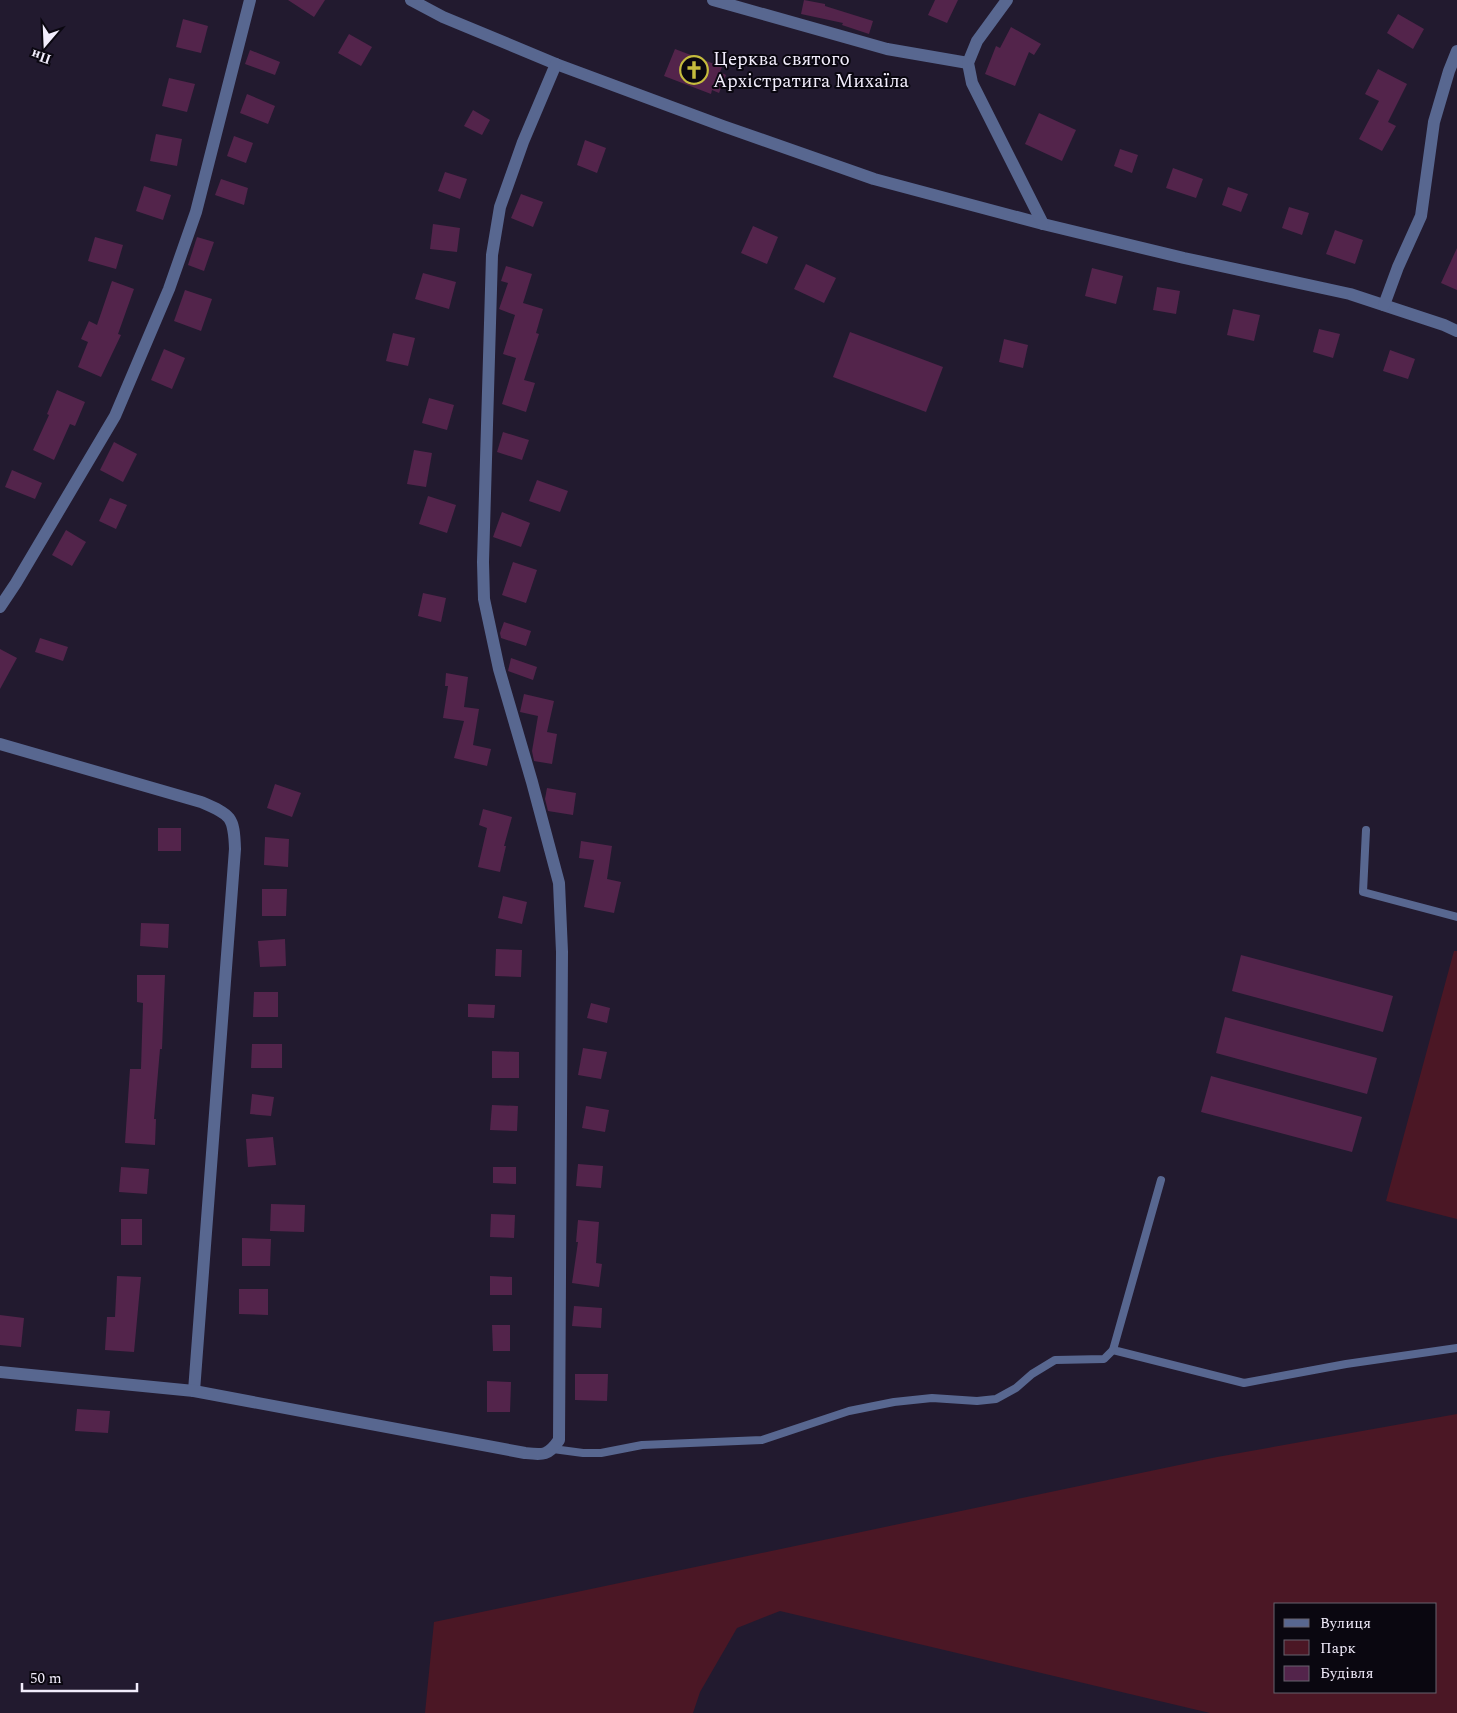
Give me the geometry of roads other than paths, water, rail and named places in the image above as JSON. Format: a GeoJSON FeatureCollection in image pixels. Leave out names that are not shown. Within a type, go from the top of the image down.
{"type":"FeatureCollection","features":[{"type":"Feature","properties":{"kind":"street"},"geometry":{"type":"LineString","coordinates":[[0,606],[16,583],[115,416],[169,289],[196,212],[250,0]]}},
{"type":"Feature","properties":{"kind":"street"},"geometry":{"type":"LineString","coordinates":[[411,0],[443,17],[556,64],[723,126],[874,179],[1043,224],[1184,258],[1350,294],[1457,331]]}},
{"type":"Feature","properties":{"kind":"street"},"geometry":{"type":"LineString","coordinates":[[713,0],[887,49],[968,63]]}},
{"type":"Feature","properties":{"kind":"street"},"geometry":{"type":"LineString","coordinates":[[1007,0],[976,42],[968,63],[972,82],[1043,224]]}},
{"type":"Feature","properties":{"kind":"street"},"geometry":{"type":"LineString","coordinates":[[1384,305],[1421,216],[1434,122],[1449,70],[1457,50]]}},
{"type":"Feature","properties":{"kind":"street"},"geometry":{"type":"LineString","coordinates":[[0,1372],[194,1392],[525,1453],[542,1455],[552,1449],[559,1440],[562,972],[559,883],[532,782],[498,669],[484,599],[483,562],[492,255],[500,207],[523,142],[556,64]]}},
{"type":"Feature","properties":{"kind":"street"},"geometry":{"type":"LineString","coordinates":[[0,744],[201,802],[218,809],[229,817],[234,830],[235,849],[194,1392]]}},
{"type":"Feature","properties":{"kind":"lane"},"geometry":{"type":"LineString","coordinates":[[1366,830],[1363,892],[1457,917]]}},
{"type":"Feature","properties":{"kind":"lane"},"geometry":{"type":"LineString","coordinates":[[552,1449],[601,1453],[642,1445],[762,1440],[849,1411],[894,1402],[932,1398],[977,1401],[996,1399],[1016,1388],[1032,1374],[1055,1360],[1104,1359],[1113,1350],[1161,1180]]}},
{"type":"Feature","properties":{"kind":"lane"},"geometry":{"type":"LineString","coordinates":[[1113,1350],[1244,1383],[1346,1364],[1457,1348]]}},
{"type":"Feature","properties":{"kind":"place","name":"Церква святого Архістратига Михаїла"},"geometry":{"type":"Point","coordinates":[694,70]}}]}
